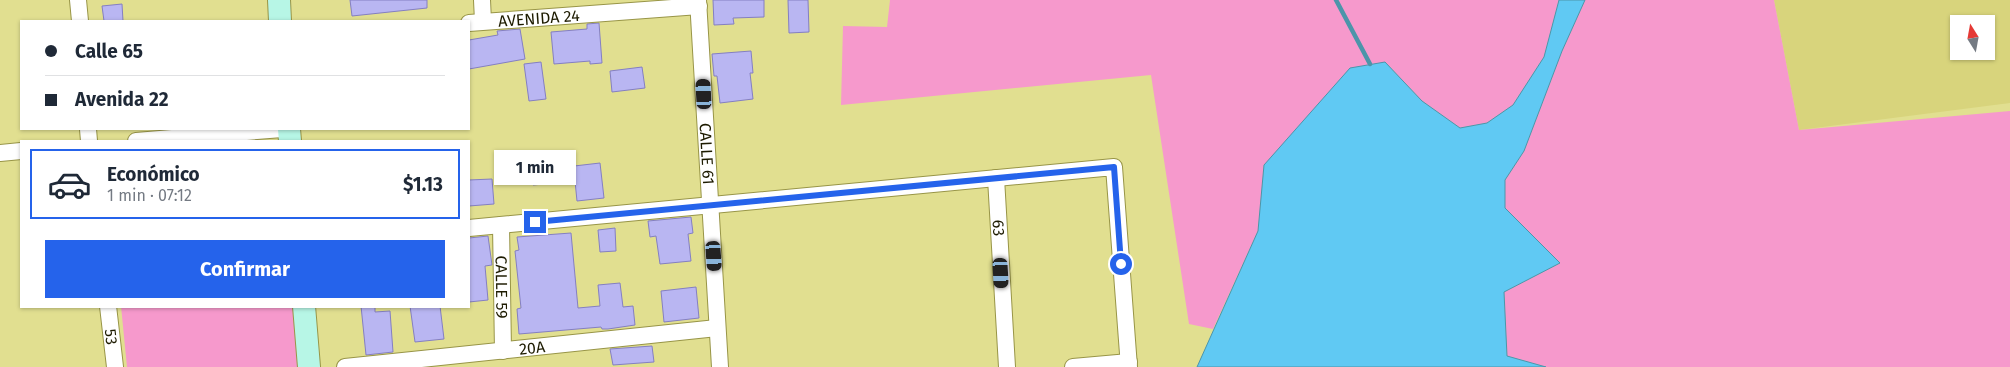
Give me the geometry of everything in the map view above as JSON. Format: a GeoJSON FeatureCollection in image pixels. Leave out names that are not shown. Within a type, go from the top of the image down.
{"type":"FeatureCollection","features":[{"type":"Feature","properties":{"kind":"street"},"geometry":{"type":"LineString","coordinates":[[78,0],[80,20]]}},
{"type":"Feature","properties":{"kind":"street"},"geometry":{"type":"LineString","coordinates":[[279,0],[280,20]]}},
{"type":"Feature","properties":{"kind":"street"},"geometry":{"type":"LineString","coordinates":[[476,22],[482,0]]}},
{"type":"Feature","properties":{"kind":"street","name":"AVENIDA 24"},"geometry":{"type":"LineString","coordinates":[[476,22],[699,3]]}},
{"type":"Feature","properties":{"kind":"street","name":"CALLE 61"},"geometry":{"type":"LineString","coordinates":[[699,3],[720,367]]}},
{"type":"Feature","properties":{"kind":"street"},"geometry":{"type":"LineString","coordinates":[[148,140],[270,130]]}},
{"type":"Feature","properties":{"kind":"street"},"geometry":{"type":"LineString","coordinates":[[0,153],[20,151]]}},
{"type":"Feature","properties":{"kind":"street"},"geometry":{"type":"LineString","coordinates":[[470,228],[1114,167],[1129,364],[1073,367]]}},
{"type":"Feature","properties":{"kind":"street","name":"63"},"geometry":{"type":"LineString","coordinates":[[996,178],[1007,367]]}},
{"type":"Feature","properties":{"kind":"street","name":"CALLE 59"},"geometry":{"type":"LineString","coordinates":[[501,225],[503,351]]}},
{"type":"Feature","properties":{"kind":"street","name":"53"},"geometry":{"type":"LineString","coordinates":[[108,308],[115,367]]}},
{"type":"Feature","properties":{"kind":"street"},"geometry":{"type":"LineString","coordinates":[[304,308],[309,367]]}},
{"type":"Feature","properties":{"kind":"street","name":"20A"},"geometry":{"type":"LineString","coordinates":[[345,367],[718,328]]}},
{"type":"Feature","properties":{"kind":"shaded area"},"geometry":{"type":"Polygon","coordinates":[[[890,0],[1559,0],[1544,57],[1513,105],[1487,123],[1460,128],[1422,101],[1385,62],[1264,165],[1258,231],[1213,329],[1189,324],[1151,75],[841,105],[843,26],[887,27],[890,0]]]}},
{"type":"Feature","properties":{"kind":"shaded area"},"geometry":{"type":"Polygon","coordinates":[[[1585,0],[1774,0],[1799,130],[2010,111],[2010,367],[1546,367],[1507,356],[1504,292],[1560,263],[1505,208],[1505,180],[1524,151],[1562,51],[1585,0]]]}},
{"type":"Feature","properties":{"kind":"shaded area"},"geometry":{"type":"Polygon","coordinates":[[[1774,0],[2010,0],[2010,103],[1799,130],[1774,0]]]}},
{"type":"Feature","properties":{"kind":"shaded area"},"geometry":{"type":"Polygon","coordinates":[[[121,308],[294,308],[300,367],[127,367],[121,308]]]}},
{"type":"Feature","properties":{"kind":"water"},"geometry":{"type":"Polygon","coordinates":[[[1559,0],[1585,0],[1562,51],[1524,151],[1505,180],[1505,208],[1560,263],[1504,292],[1507,356],[1546,367],[1197,367],[1258,231],[1264,165],[1350,68],[1385,62],[1422,101],[1460,128],[1487,123],[1513,105],[1544,57],[1559,0]]]}},
{"type":"Feature","properties":{"kind":"building"},"geometry":{"type":"Polygon","coordinates":[[[350,0],[427,0],[427,8],[352,16],[350,0]]]}},
{"type":"Feature","properties":{"kind":"building"},"geometry":{"type":"Polygon","coordinates":[[[713,0],[764,0],[764,17],[733,18],[734,24],[714,25],[713,0]]]}},
{"type":"Feature","properties":{"kind":"building"},"geometry":{"type":"Polygon","coordinates":[[[788,0],[808,0],[809,32],[789,33],[788,0]]]}},
{"type":"Feature","properties":{"kind":"building"},"geometry":{"type":"Polygon","coordinates":[[[122,4],[123,20],[104,20],[102,6],[122,4]]]}},
{"type":"Feature","properties":{"kind":"building"},"geometry":{"type":"Polygon","coordinates":[[[599,23],[602,63],[590,64],[590,61],[554,64],[551,32],[587,29],[587,24],[599,23]]]}},
{"type":"Feature","properties":{"kind":"building"},"geometry":{"type":"Polygon","coordinates":[[[520,29],[525,59],[470,69],[470,40],[498,35],[497,31],[520,29]]]}},
{"type":"Feature","properties":{"kind":"building"},"geometry":{"type":"Polygon","coordinates":[[[751,51],[753,73],[750,73],[753,99],[720,103],[717,76],[714,76],[712,54],[751,51]]]}},
{"type":"Feature","properties":{"kind":"building"},"geometry":{"type":"Polygon","coordinates":[[[541,62],[546,99],[529,101],[524,64],[541,62]]]}},
{"type":"Feature","properties":{"kind":"building"},"geometry":{"type":"Polygon","coordinates":[[[642,67],[645,88],[612,92],[610,71],[642,67]]]}},
{"type":"Feature","properties":{"kind":"building"},"geometry":{"type":"Polygon","coordinates":[[[556,157],[557,168],[600,163],[604,198],[577,201],[575,181],[533,185],[531,160],[556,157]]]}},
{"type":"Feature","properties":{"kind":"building"},"geometry":{"type":"Polygon","coordinates":[[[492,179],[494,204],[470,206],[470,180],[492,179]]]}},
{"type":"Feature","properties":{"kind":"building"},"geometry":{"type":"Polygon","coordinates":[[[691,217],[693,233],[688,234],[691,261],[660,264],[656,236],[650,237],[648,221],[691,217]]]}},
{"type":"Feature","properties":{"kind":"building"},"geometry":{"type":"Polygon","coordinates":[[[615,228],[616,251],[600,252],[598,230],[615,228]]]}},
{"type":"Feature","properties":{"kind":"building"},"geometry":{"type":"Polygon","coordinates":[[[571,233],[578,308],[600,306],[598,285],[620,283],[623,307],[633,306],[635,325],[608,329],[602,329],[601,327],[519,334],[517,309],[521,308],[515,251],[519,250],[517,237],[571,233]]]}},
{"type":"Feature","properties":{"kind":"building"},"geometry":{"type":"Polygon","coordinates":[[[488,236],[492,265],[485,266],[488,300],[470,302],[470,238],[488,236]]]}},
{"type":"Feature","properties":{"kind":"building"},"geometry":{"type":"Polygon","coordinates":[[[696,287],[699,318],[664,322],[661,291],[696,287]]]}},
{"type":"Feature","properties":{"kind":"building"},"geometry":{"type":"Polygon","coordinates":[[[361,308],[375,308],[375,312],[390,311],[393,352],[366,355],[361,308]]]}},
{"type":"Feature","properties":{"kind":"building"},"geometry":{"type":"Polygon","coordinates":[[[410,308],[440,308],[444,339],[415,342],[410,308]]]}},
{"type":"Feature","properties":{"kind":"building"},"geometry":{"type":"Polygon","coordinates":[[[652,346],[654,362],[613,365],[610,349],[652,346]]]}},
{"type":"Feature","properties":{"kind":"waterway"},"geometry":{"type":"LineString","coordinates":[[1336,0],[1370,64]]}},
{"type":"Feature","properties":{"kind":"route"},"geometry":{"type":"LineString","coordinates":[[535,222],[1114,167],[1121,264]]}}]}
